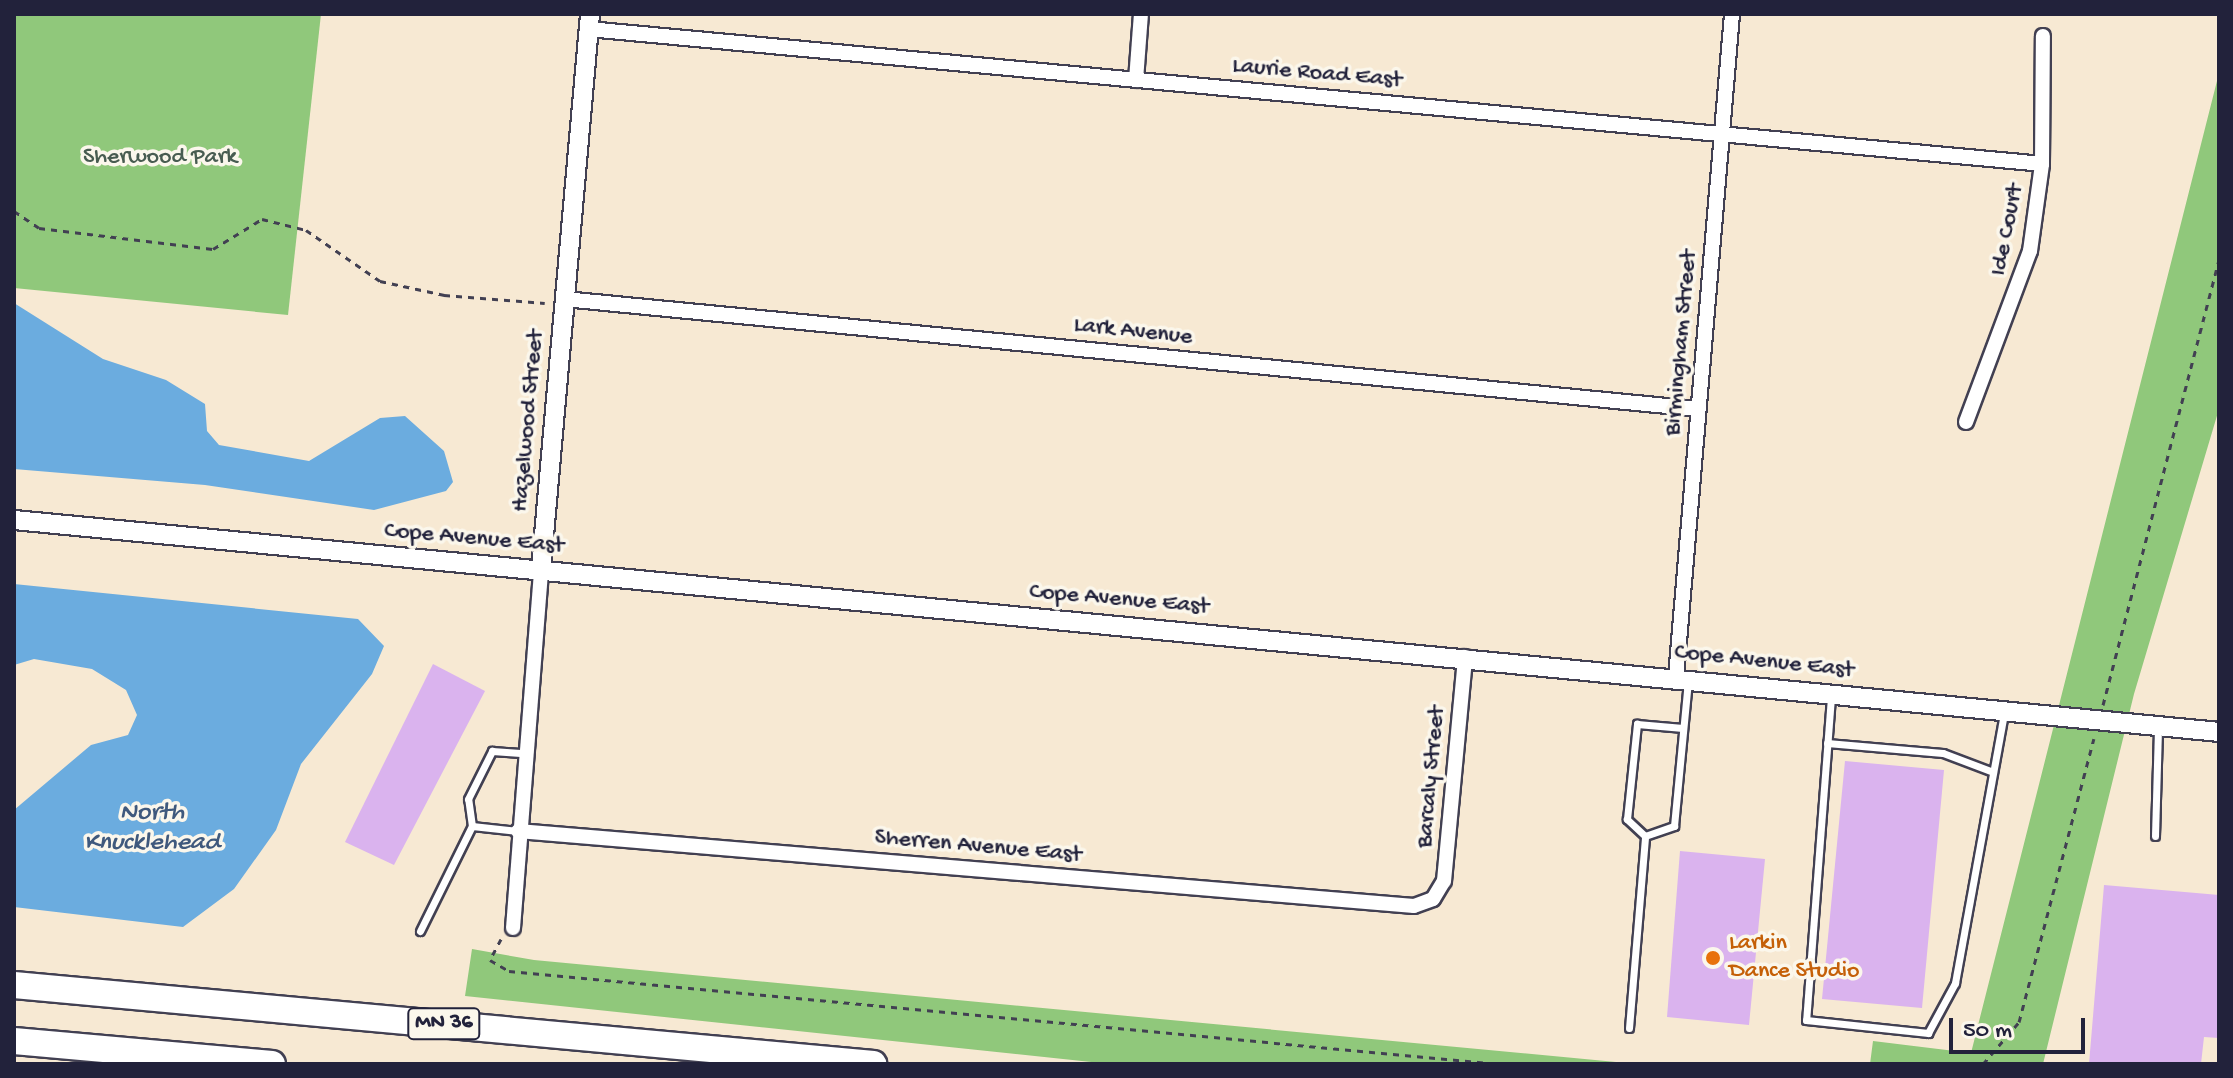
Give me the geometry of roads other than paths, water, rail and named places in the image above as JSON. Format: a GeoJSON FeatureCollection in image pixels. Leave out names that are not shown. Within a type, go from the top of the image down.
{"type":"FeatureCollection","features":[{"type":"Feature","properties":{"kind":"highway","name":"MN 36"},"geometry":{"type":"LineString","coordinates":[[14,985],[873,1064]]}},
{"type":"Feature","properties":{"kind":"highway"},"geometry":{"type":"LineString","coordinates":[[14,1041],[272,1064]]}},
{"type":"Feature","properties":{"kind":"street"},"geometry":{"type":"LineString","coordinates":[[1136,80],[1141,14]]}},
{"type":"Feature","properties":{"kind":"street","name":"Birmingham Street"},"geometry":{"type":"LineString","coordinates":[[1682,677],[1699,409],[1732,14]]}},
{"type":"Feature","properties":{"kind":"street","name":"Laurie Road East"},"geometry":{"type":"LineString","coordinates":[[589,22],[1136,80],[2042,164]]}},
{"type":"Feature","properties":{"kind":"street","name":"Hazelwood Street"},"geometry":{"type":"LineString","coordinates":[[513,928],[524,753],[541,569],[556,301],[589,22]]}},
{"type":"Feature","properties":{"kind":"street","name":"Ide Court"},"geometry":{"type":"LineString","coordinates":[[1966,422],[2017,295],[2042,164],[2043,36]]}},
{"type":"Feature","properties":{"kind":"street","name":"Lark Avenue"},"geometry":{"type":"LineString","coordinates":[[556,301],[1699,409]]}},
{"type":"Feature","properties":{"kind":"street","name":"Cope Avenue East"},"geometry":{"type":"LineString","coordinates":[[14,520],[1682,677],[2219,732]]}},
{"type":"Feature","properties":{"kind":"street","name":"Barcaly Street"},"geometry":{"type":"LineString","coordinates":[[1433,899],[1444,881],[1465,657]]}},
{"type":"Feature","properties":{"kind":"street","name":"Sherren Avenue East"},"geometry":{"type":"LineString","coordinates":[[518,831],[1414,906],[1433,899]]}},
{"type":"Feature","properties":{"kind":"lane"},"geometry":{"type":"LineString","coordinates":[[1645,836],[1674,826],[1683,728],[1682,677]]}},
{"type":"Feature","properties":{"kind":"lane"},"geometry":{"type":"LineString","coordinates":[[1831,693],[1806,1020],[1928,1033],[1937,1024],[1955,983],[2004,711]]}},
{"type":"Feature","properties":{"kind":"lane"},"geometry":{"type":"LineString","coordinates":[[1645,836],[1627,819],[1637,724],[1683,728]]}},
{"type":"Feature","properties":{"kind":"lane"},"geometry":{"type":"LineString","coordinates":[[2155,836],[2158,726]]}},
{"type":"Feature","properties":{"kind":"lane"},"geometry":{"type":"LineString","coordinates":[[1827,743],[1943,753],[1993,772]]}},
{"type":"Feature","properties":{"kind":"lane"},"geometry":{"type":"LineString","coordinates":[[420,931],[472,826],[468,799],[492,751],[524,753]]}},
{"type":"Feature","properties":{"kind":"lane"},"geometry":{"type":"LineString","coordinates":[[472,826],[518,831]]}},
{"type":"Feature","properties":{"kind":"lane"},"geometry":{"type":"LineString","coordinates":[[1629,1028],[1645,836]]}},
{"type":"Feature","properties":{"kind":"water"},"geometry":{"type":"Polygon","coordinates":[[[14,303],[103,359],[166,380],[205,404],[207,431],[219,445],[309,461],[380,418],[405,416],[444,451],[453,482],[446,491],[374,510],[205,485],[14,469],[14,303]]]}},
{"type":"Feature","properties":{"kind":"water","name":"North Knucklehead"},"geometry":{"type":"Polygon","coordinates":[[[14,584],[358,619],[384,646],[372,674],[301,764],[276,830],[234,889],[183,927],[14,907],[14,810],[91,745],[128,735],[137,715],[126,690],[92,669],[34,659],[14,665],[14,584]]]}},
{"type":"Feature","properties":{"kind":"place","name":"Larkin Dance Studio"},"geometry":{"type":"Point","coordinates":[1713,958]}},
{"type":"Feature","properties":{"kind":"park label","name":"Sherwood Park"},"geometry":{"type":"Point","coordinates":[160,158]}}]}
